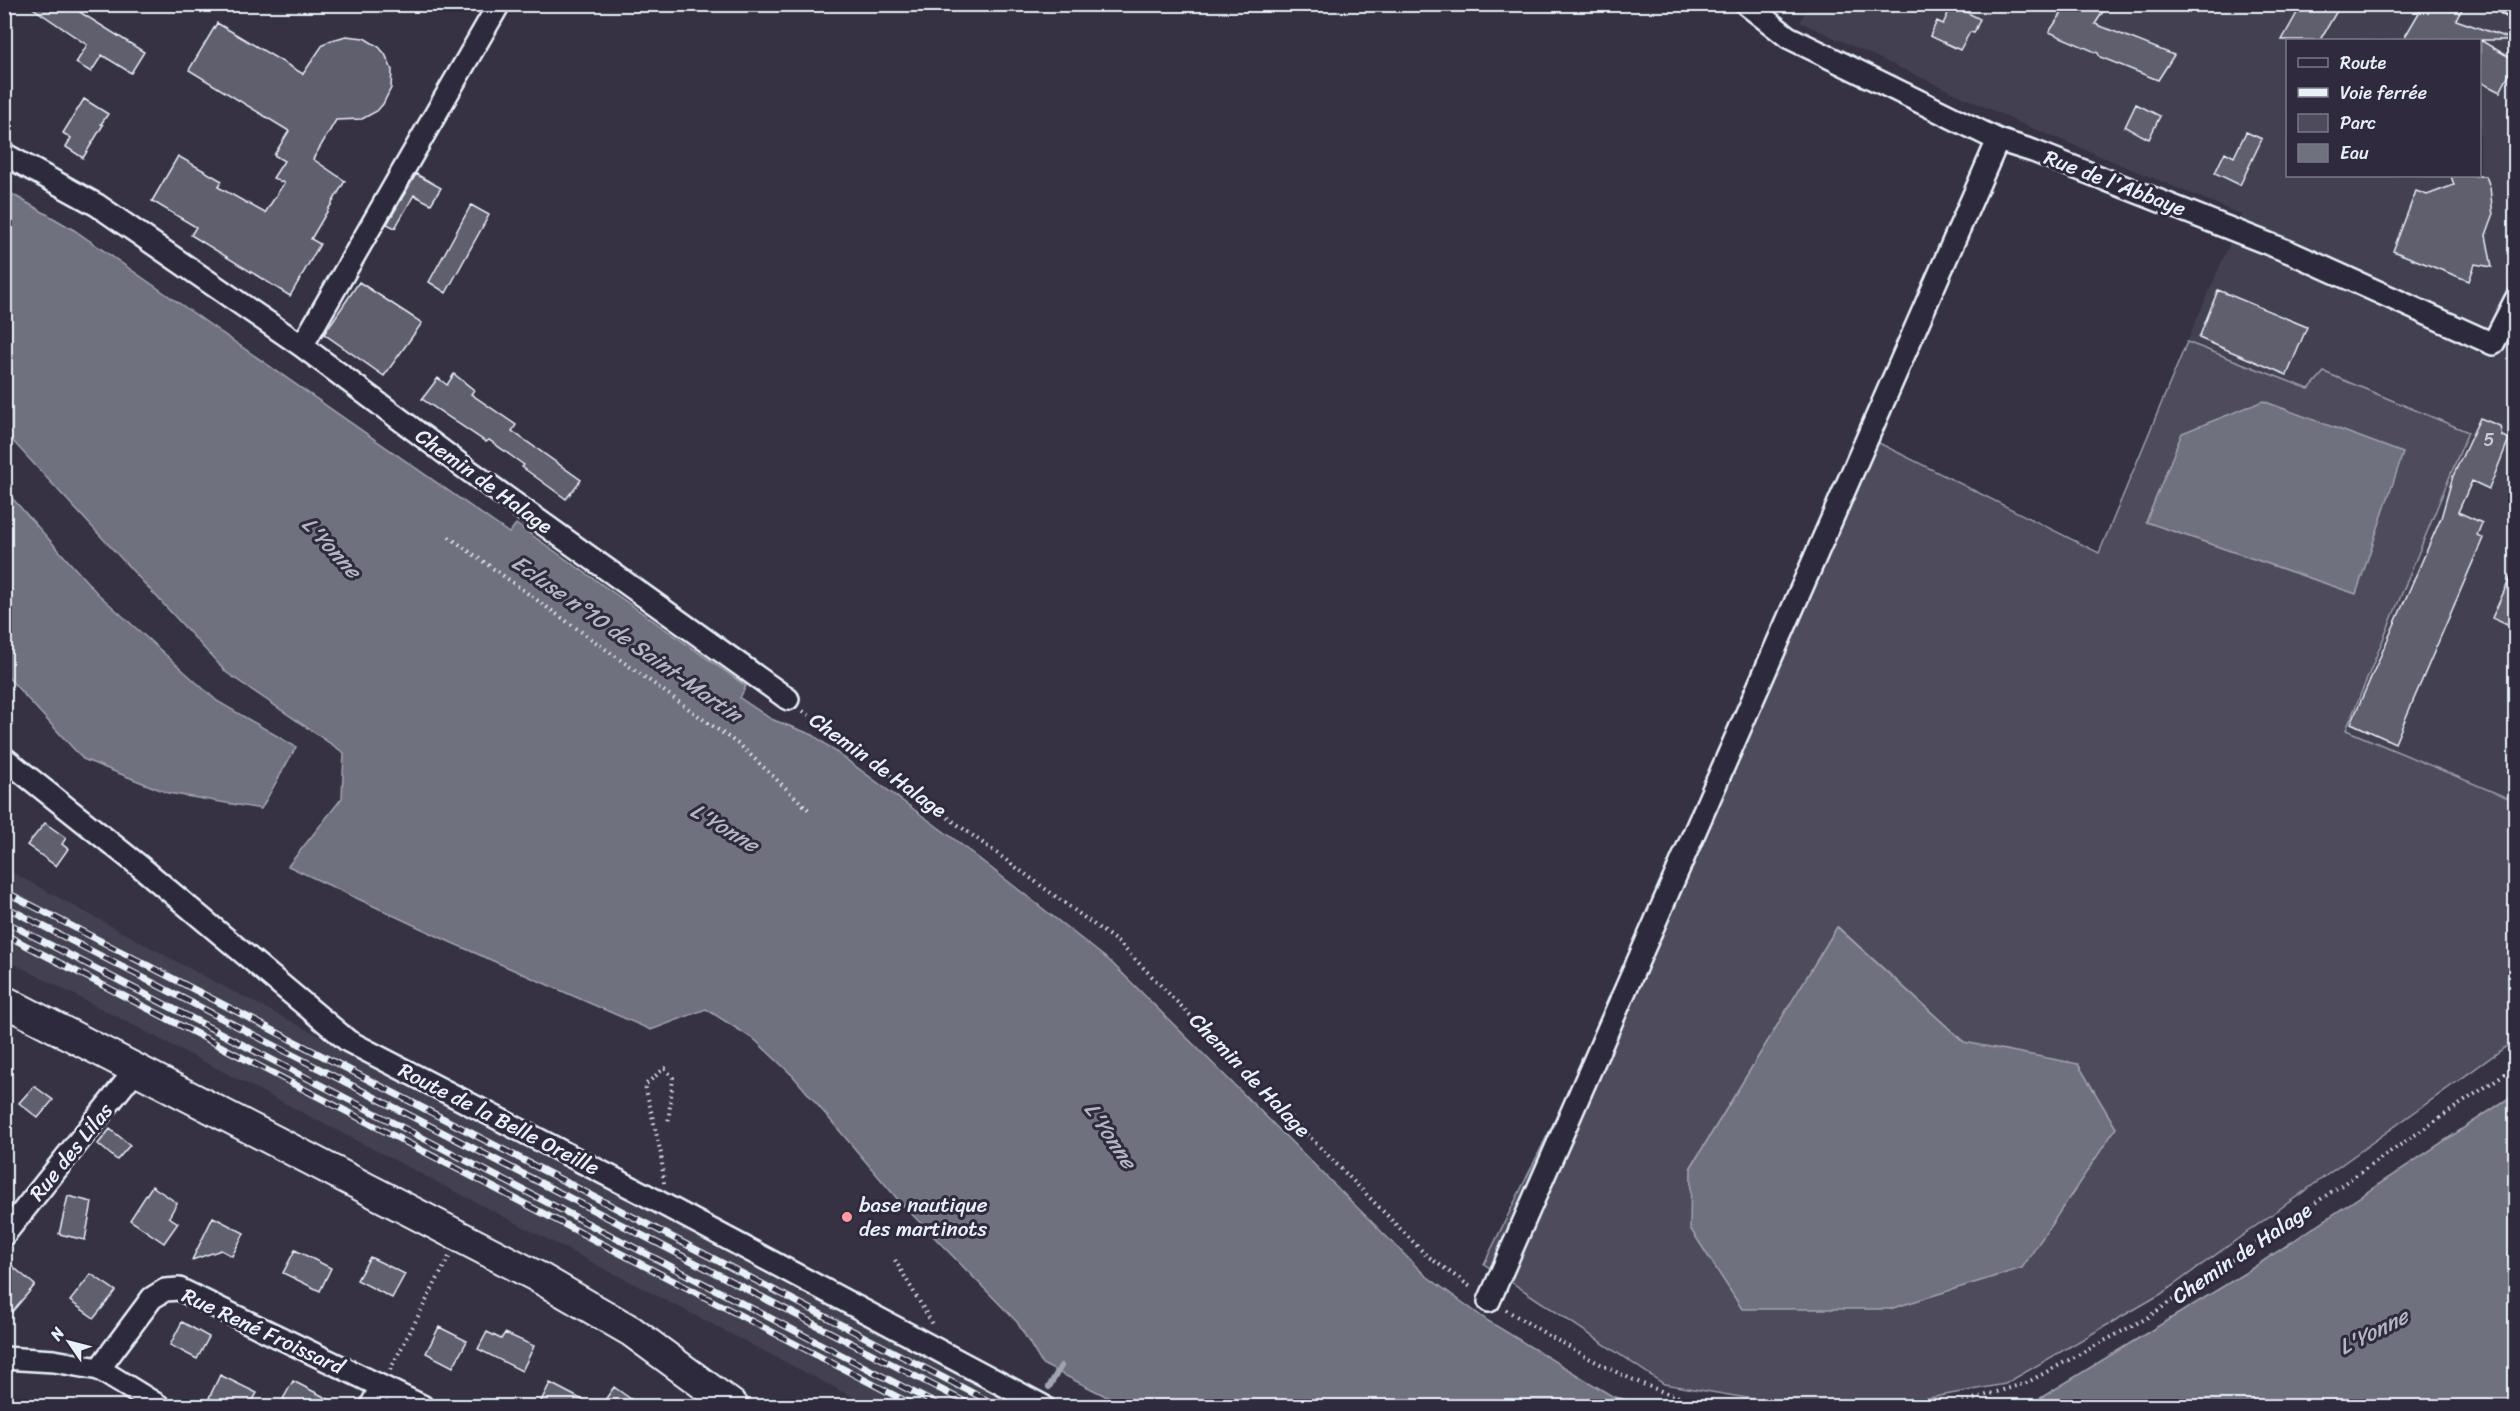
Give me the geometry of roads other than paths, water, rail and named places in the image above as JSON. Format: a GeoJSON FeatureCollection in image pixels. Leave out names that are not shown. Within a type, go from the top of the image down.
{"type":"FeatureCollection","features":[{"type":"Feature","properties":{"kind":"main road"},"geometry":{"type":"LineString","coordinates":[[4,1001],[461,1235],[631,1331],[733,1407]]}},
{"type":"Feature","properties":{"kind":"street"},"geometry":{"type":"LineString","coordinates":[[302,346],[499,4]]}},
{"type":"Feature","properties":{"kind":"street","name":"Rue de l'Abbaye"},"geometry":{"type":"LineString","coordinates":[[1746,4],[1788,37],[1998,140],[2033,151],[2292,253],[2493,344],[2516,299]]}},
{"type":"Feature","properties":{"kind":"street"},"geometry":{"type":"LineString","coordinates":[[1489,1301],[1998,140]]}},
{"type":"Feature","properties":{"kind":"street","name":"Chemin de Halage"},"geometry":{"type":"LineString","coordinates":[[4,154],[97,205],[302,346],[461,465],[788,699]]}},
{"type":"Feature","properties":{"kind":"street","name":"Route de la Belle Oreille"},"geometry":{"type":"LineString","coordinates":[[4,758],[142,868],[348,1041],[1043,1407]]}},
{"type":"Feature","properties":{"kind":"street","name":"Rue des Lilas"},"geometry":{"type":"LineString","coordinates":[[4,1235],[137,1068]]}},
{"type":"Feature","properties":{"kind":"street","name":"Rue René Froissard"},"geometry":{"type":"LineString","coordinates":[[99,1369],[152,1298],[165,1290],[179,1289],[422,1407]]}},
{"type":"Feature","properties":{"kind":"street"},"geometry":{"type":"LineString","coordinates":[[4,1358],[54,1361],[99,1369],[157,1406]]}},
{"type":"Feature","properties":{"kind":"street"},"geometry":{"type":"LineString","coordinates":[[371,1407],[381,1387]]}},
{"type":"Feature","properties":{"kind":"lane"},"geometry":{"type":"LineString","coordinates":[[2498,4],[2516,15]]}},
{"type":"Feature","properties":{"kind":"water"},"geometry":{"type":"Polygon","coordinates":[[[5,190],[74,230],[509,533],[516,524],[746,686],[740,698],[771,719],[813,735],[954,839],[1111,962],[1425,1275],[1488,1321],[1612,1396],[1648,1406],[1125,1406],[1042,1364],[1017,1322],[900,1202],[793,1076],[755,1040],[706,1009],[651,1030],[450,942],[288,866],[342,798],[344,753],[227,673],[10,438],[8,437],[5,441],[5,190]]]}},
{"type":"Feature","properties":{"kind":"water"},"geometry":{"type":"Polygon","coordinates":[[[2263,401],[2403,453],[2356,594],[2146,522],[2182,433],[2263,401]]]}},
{"type":"Feature","properties":{"kind":"water"},"geometry":{"type":"Polygon","coordinates":[[[4,489],[97,593],[217,701],[296,747],[261,809],[168,793],[83,759],[5,674],[4,489]]]}},
{"type":"Feature","properties":{"kind":"water"},"geometry":{"type":"Polygon","coordinates":[[[1837,927],[1964,1042],[2078,1064],[2116,1128],[2022,1268],[1890,1309],[1742,1309],[1690,1228],[1691,1167],[1837,927]]]}},
{"type":"Feature","properties":{"kind":"water","name":"L'Yonne"},"geometry":{"type":"Polygon","coordinates":[[[2515,1094],[2515,1406],[2013,1406],[2039,1399],[2245,1273],[2515,1094]]]}},
{"type":"Feature","properties":{"kind":"waterway"},"geometry":{"type":"LineString","coordinates":[[1049,1387],[1061,1366]]}},
{"type":"Feature","properties":{"kind":"railway"},"geometry":{"type":"LineString","coordinates":[[4,891],[998,1406]]}},
{"type":"Feature","properties":{"kind":"railway"},"geometry":{"type":"LineString","coordinates":[[4,906],[973,1406]]}},
{"type":"Feature","properties":{"kind":"railway"},"geometry":{"type":"LineString","coordinates":[[4,921],[940,1406]]}},
{"type":"Feature","properties":{"kind":"railway"},"geometry":{"type":"LineString","coordinates":[[4,934],[915,1406]]}},
{"type":"Feature","properties":{"kind":"place","name":"base nautique des martinots"},"geometry":{"type":"Point","coordinates":[847,1217]}},
{"type":"Feature","properties":{"kind":"water label","name":"Ecluse n°10 de Saint-Martin"},"geometry":{"type":"Point","coordinates":[627,638]}}]}
